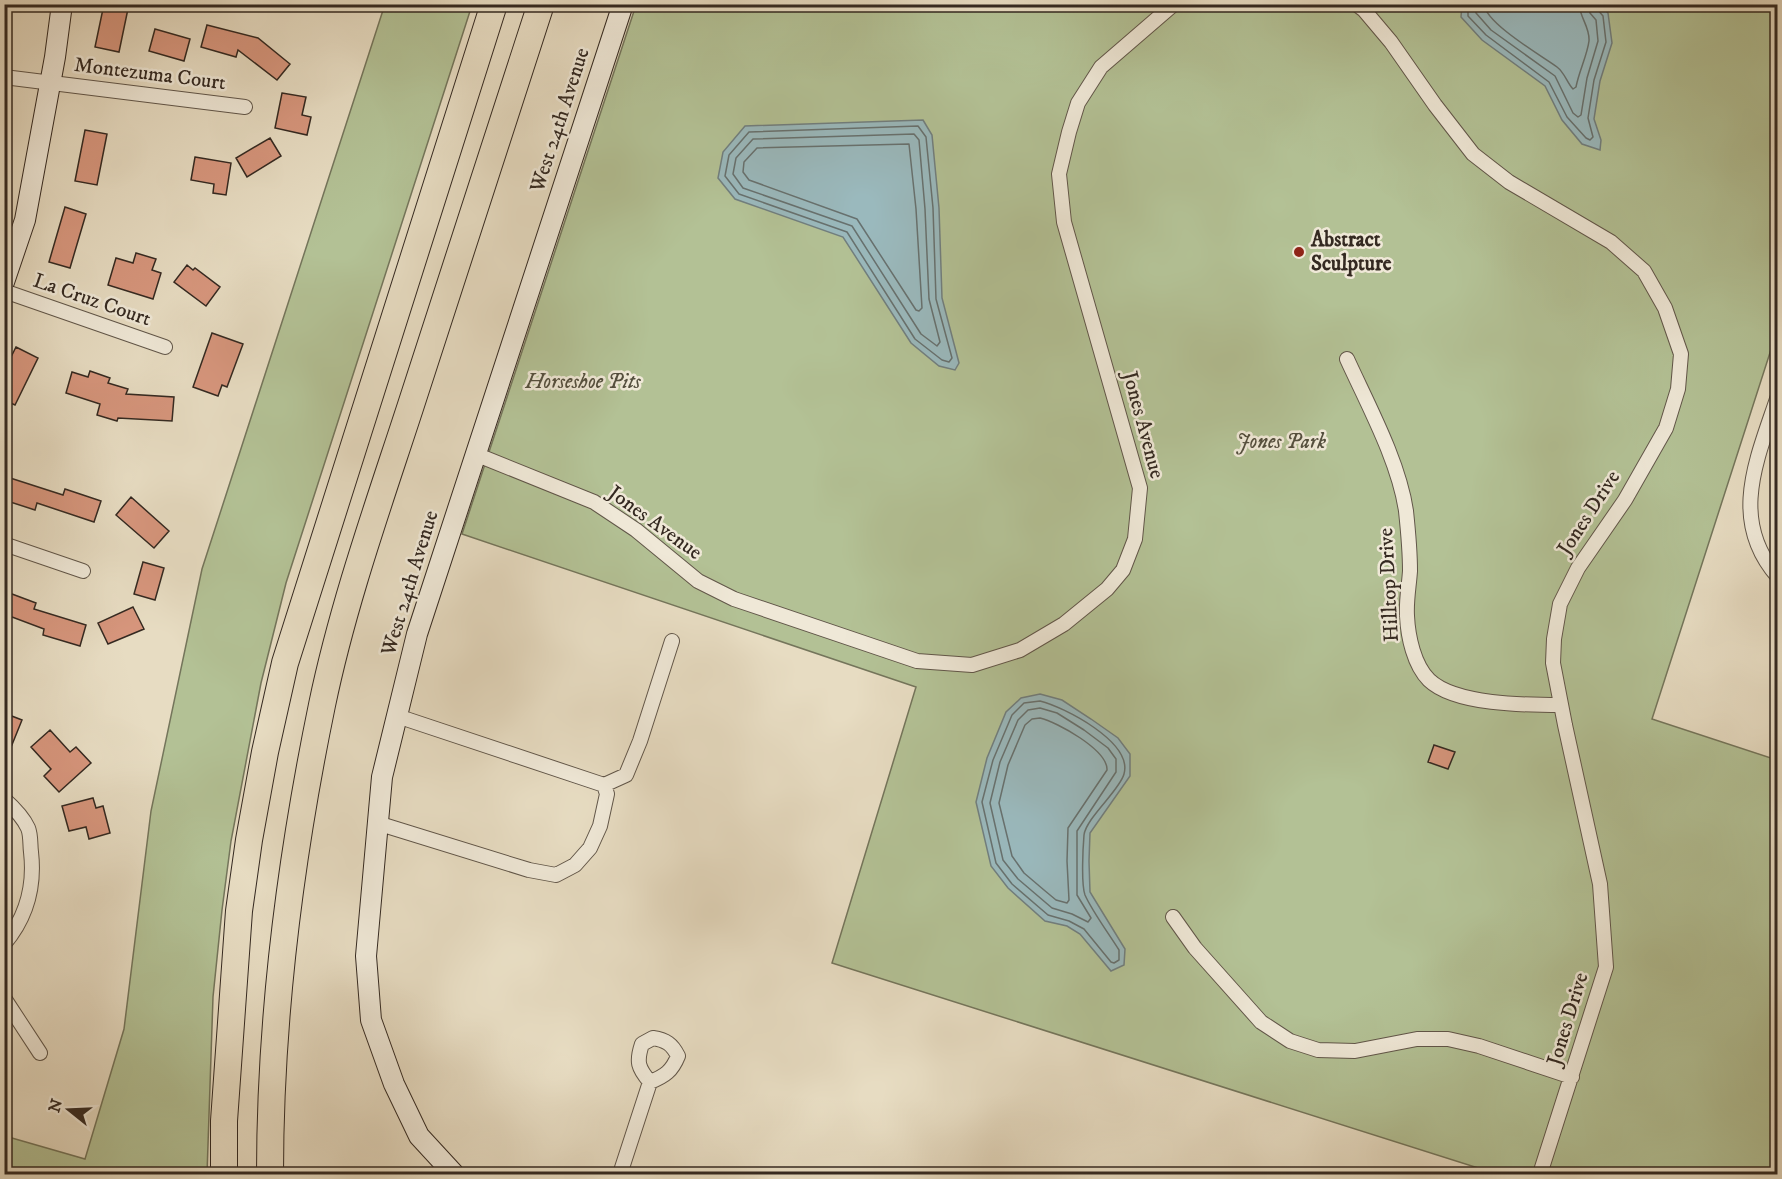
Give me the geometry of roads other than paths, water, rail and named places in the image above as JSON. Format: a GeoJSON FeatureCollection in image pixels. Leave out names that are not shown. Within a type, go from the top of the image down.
{"type":"FeatureCollection","features":[{"type":"Feature","properties":{"kind":"highway"},"geometry":{"type":"LineString","coordinates":[[224,1174],[224,1121],[239,911],[263,763],[285,663],[494,4]]}},
{"type":"Feature","properties":{"kind":"highway"},"geometry":{"type":"LineString","coordinates":[[270,1174],[272,1060],[278,982],[298,831],[322,703],[345,615],[380,501],[541,4]]}},
{"type":"Feature","properties":{"kind":"street"},"geometry":{"type":"LineString","coordinates":[[4,282],[26,220],[51,83],[62,4]]}},
{"type":"Feature","properties":{"kind":"street","name":"West 24th Avenue"},"geometry":{"type":"LineString","coordinates":[[454,1174],[419,1136],[394,1084],[371,1020],[366,956],[382,777],[417,634],[623,4]]}},
{"type":"Feature","properties":{"kind":"street","name":"Jones Avenue"},"geometry":{"type":"LineString","coordinates":[[475,454],[594,502],[636,530],[698,581],[734,599],[917,661],[972,665],[1020,650],[1064,624],[1107,589],[1123,570],[1135,539],[1140,488],[1064,222],[1059,174],[1078,103],[1101,68],[1174,4]]}},
{"type":"Feature","properties":{"kind":"street","name":"Jones Drive"},"geometry":{"type":"LineString","coordinates":[[1356,4],[1364,9],[1391,42],[1473,154],[1509,182],[1611,242],[1644,271],[1665,308],[1681,354],[1678,389],[1666,428],[1625,500],[1578,568],[1560,604],[1554,639],[1553,663],[1600,884],[1606,967],[1540,1174]]}},
{"type":"Feature","properties":{"kind":"street","name":"Montezuma Court"},"geometry":{"type":"LineString","coordinates":[[4,77],[245,106]]}},
{"type":"Feature","properties":{"kind":"street","name":"La Cruz Court"},"geometry":{"type":"LineString","coordinates":[[4,291],[165,348]]}},
{"type":"Feature","properties":{"kind":"street","name":"Hilltop Drive"},"geometry":{"type":"LineString","coordinates":[[1347,358],[1397,474],[1406,510],[1410,568],[1407,616],[1414,657],[1429,680],[1449,692],[1485,701],[1525,705],[1561,705]]}},
{"type":"Feature","properties":{"kind":"street"},"geometry":{"type":"LineString","coordinates":[[1778,396],[1755,465],[1749,499],[1752,529],[1761,555],[1778,577]]}},
{"type":"Feature","properties":{"kind":"street"},"geometry":{"type":"LineString","coordinates":[[4,544],[83,571]]}},
{"type":"Feature","properties":{"kind":"street"},"geometry":{"type":"LineString","coordinates":[[397,716],[604,784],[626,775],[640,741],[672,640]]}},
{"type":"Feature","properties":{"kind":"street"},"geometry":{"type":"LineString","coordinates":[[377,823],[529,870],[556,875],[575,865],[590,848],[600,826],[607,794],[604,784]]}},
{"type":"Feature","properties":{"kind":"street"},"geometry":{"type":"LineString","coordinates":[[4,799],[16,810],[29,830],[32,864],[30,897],[16,930],[4,944]]}},
{"type":"Feature","properties":{"kind":"street"},"geometry":{"type":"LineString","coordinates":[[1173,917],[1195,948],[1261,1022],[1290,1041],[1318,1050],[1355,1051],[1417,1040],[1448,1039],[1479,1046],[1572,1077]]}},
{"type":"Feature","properties":{"kind":"street"},"geometry":{"type":"LineString","coordinates":[[4,998],[40,1053]]}},
{"type":"Feature","properties":{"kind":"street"},"geometry":{"type":"LineString","coordinates":[[620,1174],[650,1082]]}},
{"type":"Feature","properties":{"kind":"water"},"geometry":{"type":"Polygon","coordinates":[[[1462,5],[1600,5],[1608,13],[1612,43],[1600,81],[1594,119],[1601,140],[1600,150],[1582,144],[1562,120],[1545,86],[1482,40],[1461,17],[1462,5]]]}},
{"type":"Feature","properties":{"kind":"water"},"geometry":{"type":"Polygon","coordinates":[[[923,120],[932,135],[939,208],[942,298],[959,363],[955,370],[939,366],[911,343],[843,237],[735,199],[718,178],[723,152],[745,126],[923,120]]]}},
{"type":"Feature","properties":{"kind":"water"},"geometry":{"type":"Polygon","coordinates":[[[1040,694],[1062,700],[1091,719],[1118,738],[1130,754],[1130,776],[1090,833],[1090,892],[1125,949],[1124,965],[1111,971],[1080,934],[1067,926],[1045,921],[1008,888],[991,866],[976,802],[987,758],[1006,712],[1021,698],[1040,694]]]}},
{"type":"Feature","properties":{"kind":"place","name":"Abstract Sculpture"},"geometry":{"type":"Point","coordinates":[1299,252]}},
{"type":"Feature","properties":{"kind":"park label","name":"Horseshoe Pits"},"geometry":{"type":"Point","coordinates":[583,382]}},
{"type":"Feature","properties":{"kind":"park label","name":"Jones Park"},"geometry":{"type":"Point","coordinates":[1281,442]}}]}
